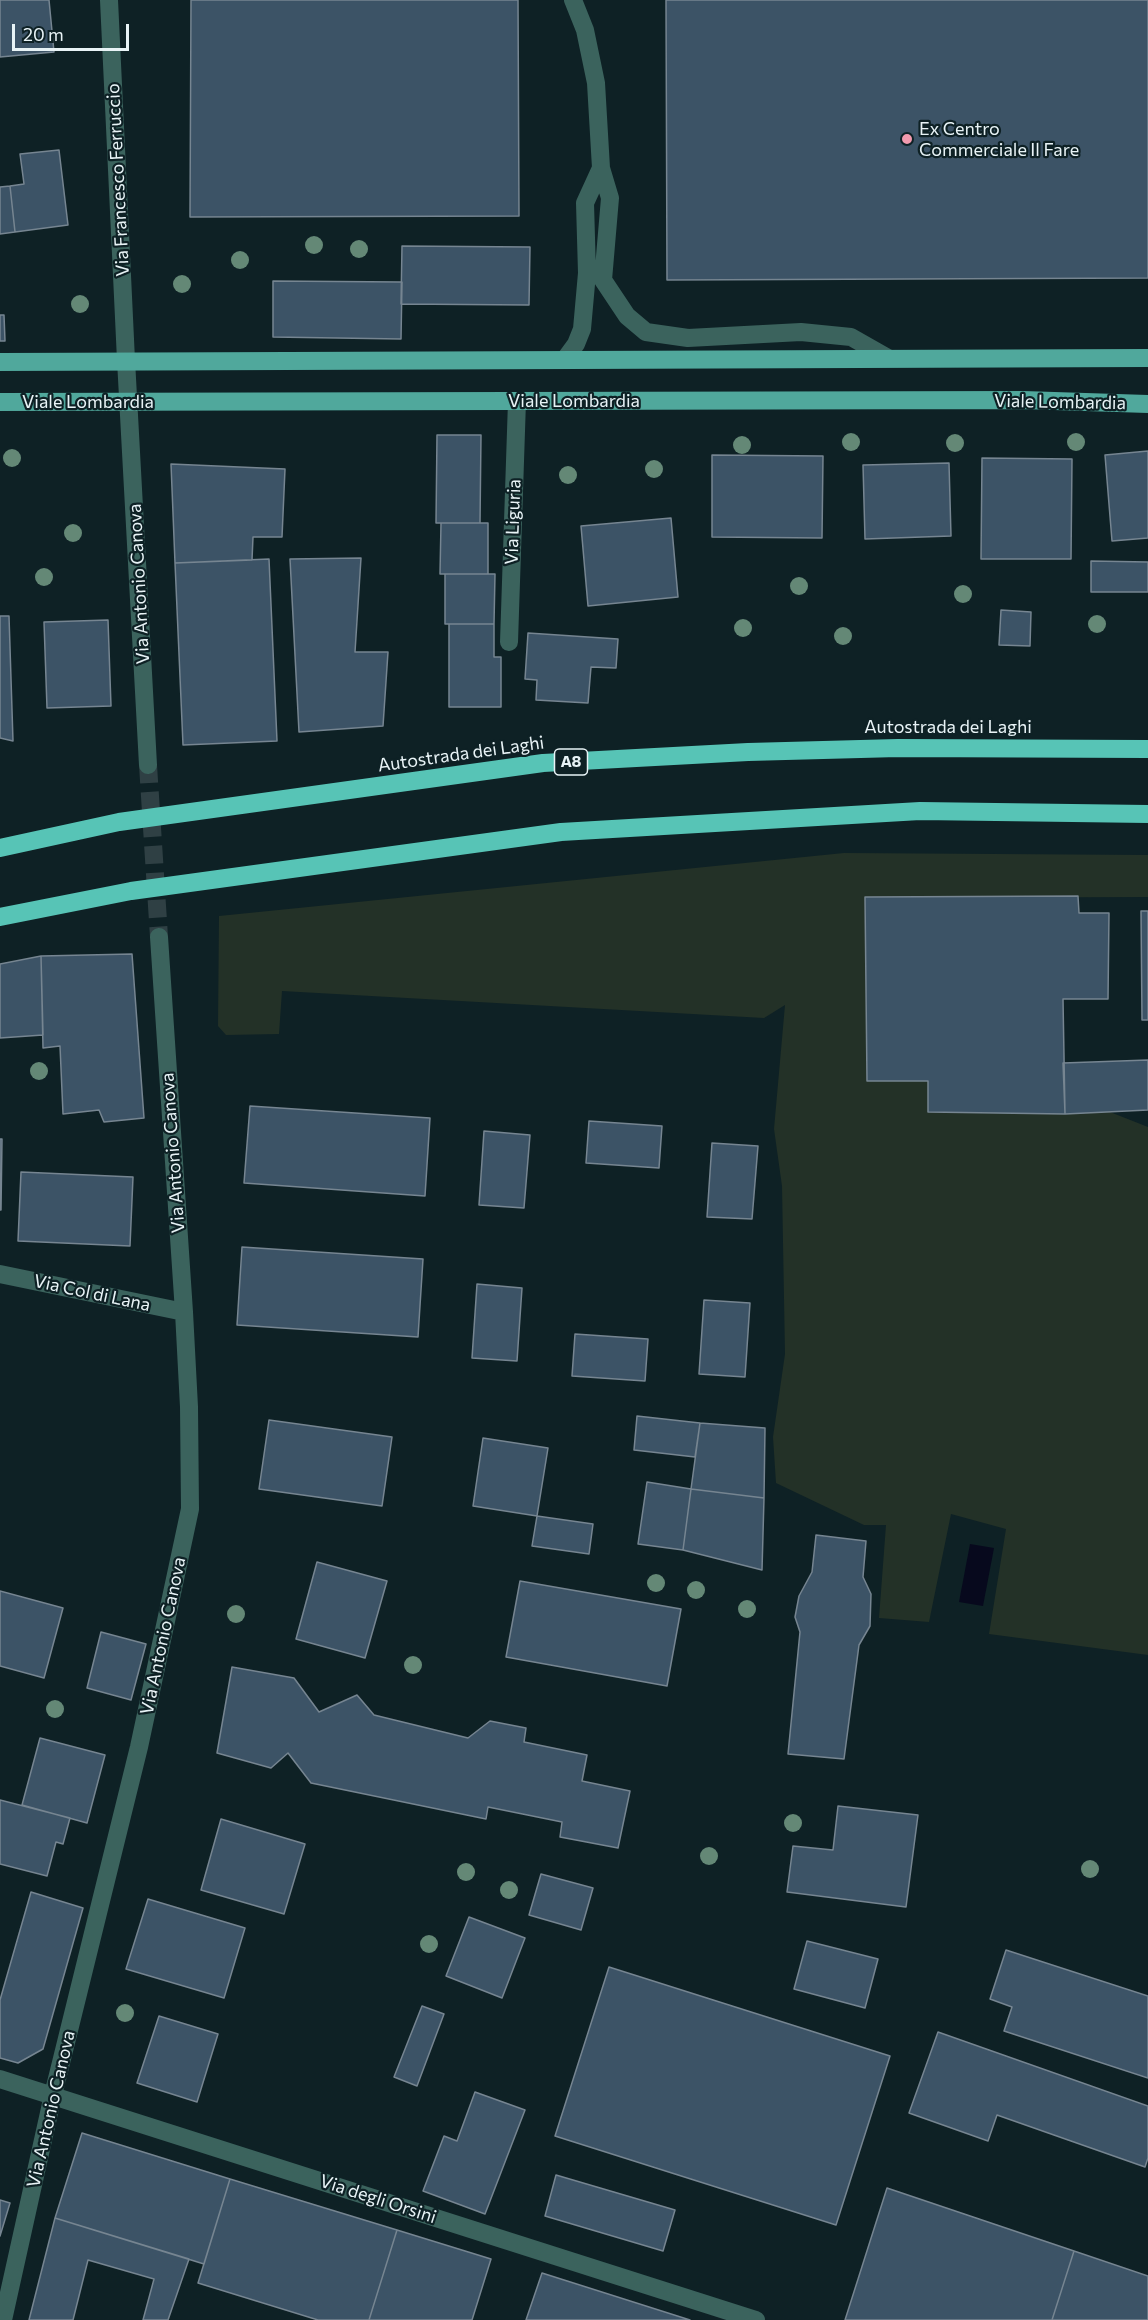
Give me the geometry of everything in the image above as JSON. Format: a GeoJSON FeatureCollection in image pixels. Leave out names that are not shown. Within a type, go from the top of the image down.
{"type":"FeatureCollection","features":[{"type":"Feature","properties":{"kind":"highway","name":"Autostrada dei Laghi"},"geometry":{"type":"LineString","coordinates":[[0,848],[119,822],[543,763],[852,749],[1148,749]]}},
{"type":"Feature","properties":{"kind":"highway"},"geometry":{"type":"LineString","coordinates":[[0,917],[131,891],[561,832],[920,811],[1148,814]]}},
{"type":"Feature","properties":{"kind":"main road"},"geometry":{"type":"LineString","coordinates":[[0,362],[1148,358]]}},
{"type":"Feature","properties":{"kind":"main road","name":"Viale Lombardia"},"geometry":{"type":"LineString","coordinates":[[0,402],[1023,400],[1148,404]]}},
{"type":"Feature","properties":{"kind":"street","name":"Via Francesco Ferruccio"},"geometry":{"type":"LineString","coordinates":[[110,0],[129,403]]}},
{"type":"Feature","properties":{"kind":"street"},"geometry":{"type":"LineString","coordinates":[[573,0],[585,30],[596,83],[601,168],[610,198],[603,280],[627,316],[646,332],[688,338],[801,332],[851,337],[888,358]]}},
{"type":"Feature","properties":{"kind":"street"},"geometry":{"type":"LineString","coordinates":[[564,359],[576,344],[582,329],[587,273],[585,203],[601,168]]}},
{"type":"Feature","properties":{"kind":"street","name":"Via Liguria"},"geometry":{"type":"LineString","coordinates":[[509,642],[517,401]]}},
{"type":"Feature","properties":{"kind":"street","name":"Via Antonio Canova"},"geometry":{"type":"LineString","coordinates":[[129,403],[148,765]]}},
{"type":"Feature","properties":{"kind":"street","name":"Via Antonio Canova"},"geometry":{"type":"LineString","coordinates":[[3,2320],[53,2095],[139,1747],[190,1509],[189,1407],[184,1312],[159,937]]}},
{"type":"Feature","properties":{"kind":"street","name":"Via Col di Lana"},"geometry":{"type":"LineString","coordinates":[[0,1274],[184,1312]]}},
{"type":"Feature","properties":{"kind":"street","name":"Via degli Orsini"},"geometry":{"type":"LineString","coordinates":[[0,2079],[756,2320]]}},
{"type":"Feature","properties":{"kind":"green space"},"geometry":{"type":"Polygon","coordinates":[[[844,853],[1148,855],[1148,897],[865,898],[867,1081],[928,1081],[929,1112],[1110,1112],[1148,1127],[1148,1655],[989,1634],[1006,1529],[951,1514],[929,1622],[879,1618],[886,1525],[864,1525],[776,1483],[773,1437],[785,1354],[782,1186],[774,1129],[785,1005],[764,1018],[282,991],[279,1034],[226,1035],[218,1026],[219,916],[844,853]]]}},
{"type":"Feature","properties":{"kind":"water"},"geometry":{"type":"Polygon","coordinates":[[[970,1544],[994,1548],[983,1606],[959,1602],[970,1544]]]}},
{"type":"Feature","properties":{"kind":"building"},"geometry":{"type":"Polygon","coordinates":[[[0,0],[49,0],[54,52],[0,57],[0,0]]]}},
{"type":"Feature","properties":{"kind":"building"},"geometry":{"type":"Polygon","coordinates":[[[191,0],[518,0],[519,216],[190,217],[191,0]]]}},
{"type":"Feature","properties":{"kind":"building","name":"Ex Centro Commerciale Il Fare"},"geometry":{"type":"Polygon","coordinates":[[[666,0],[1148,0],[1148,278],[667,280],[666,0]]]}},
{"type":"Feature","properties":{"kind":"building"},"geometry":{"type":"Polygon","coordinates":[[[59,150],[68,225],[15,232],[10,186],[24,184],[20,154],[59,150]]]}},
{"type":"Feature","properties":{"kind":"building"},"geometry":{"type":"Polygon","coordinates":[[[10,186],[15,232],[0,234],[0,187],[10,186]]]}},
{"type":"Feature","properties":{"kind":"building"},"geometry":{"type":"Polygon","coordinates":[[[402,246],[530,247],[529,305],[401,304],[402,246]]]}},
{"type":"Feature","properties":{"kind":"building"},"geometry":{"type":"Polygon","coordinates":[[[273,281],[402,282],[401,339],[273,337],[273,281]]]}},
{"type":"Feature","properties":{"kind":"building"},"geometry":{"type":"Polygon","coordinates":[[[0,315],[4,315],[5,341],[0,341],[0,315]]]}},
{"type":"Feature","properties":{"kind":"building"},"geometry":{"type":"Polygon","coordinates":[[[437,435],[481,435],[480,523],[436,523],[437,435]]]}},
{"type":"Feature","properties":{"kind":"building"},"geometry":{"type":"Polygon","coordinates":[[[1148,451],[1148,538],[1112,541],[1105,455],[1148,451]]]}},
{"type":"Feature","properties":{"kind":"building"},"geometry":{"type":"Polygon","coordinates":[[[712,455],[823,456],[822,538],[712,537],[712,455]]]}},
{"type":"Feature","properties":{"kind":"building"},"geometry":{"type":"Polygon","coordinates":[[[982,458],[1072,459],[1071,559],[981,559],[982,458]]]}},
{"type":"Feature","properties":{"kind":"building"},"geometry":{"type":"Polygon","coordinates":[[[949,463],[951,536],[865,539],[863,465],[949,463]]]}},
{"type":"Feature","properties":{"kind":"building"},"geometry":{"type":"Polygon","coordinates":[[[171,464],[285,469],[282,537],[253,537],[252,560],[175,563],[171,464]]]}},
{"type":"Feature","properties":{"kind":"building"},"geometry":{"type":"Polygon","coordinates":[[[671,518],[678,597],[588,606],[581,526],[671,518]]]}},
{"type":"Feature","properties":{"kind":"building"},"geometry":{"type":"Polygon","coordinates":[[[441,523],[488,523],[488,574],[440,574],[441,523]]]}},
{"type":"Feature","properties":{"kind":"building"},"geometry":{"type":"Polygon","coordinates":[[[361,558],[355,652],[388,652],[383,726],[299,732],[290,559],[361,558]]]}},
{"type":"Feature","properties":{"kind":"building"},"geometry":{"type":"Polygon","coordinates":[[[269,559],[277,741],[183,745],[175,563],[269,559]]]}},
{"type":"Feature","properties":{"kind":"building"},"geometry":{"type":"Polygon","coordinates":[[[1091,561],[1148,562],[1148,592],[1091,592],[1091,561]]]}},
{"type":"Feature","properties":{"kind":"building"},"geometry":{"type":"Polygon","coordinates":[[[445,574],[495,574],[494,624],[445,624],[445,574]]]}},
{"type":"Feature","properties":{"kind":"building"},"geometry":{"type":"Polygon","coordinates":[[[1001,610],[1031,612],[1030,646],[999,645],[1001,610]]]}},
{"type":"Feature","properties":{"kind":"building"},"geometry":{"type":"Polygon","coordinates":[[[0,616],[9,616],[13,741],[0,738],[0,616]]]}},
{"type":"Feature","properties":{"kind":"building"},"geometry":{"type":"Polygon","coordinates":[[[108,620],[111,706],[47,708],[44,622],[108,620]]]}},
{"type":"Feature","properties":{"kind":"building"},"geometry":{"type":"Polygon","coordinates":[[[449,624],[494,624],[494,657],[501,657],[501,707],[449,707],[449,624]]]}},
{"type":"Feature","properties":{"kind":"building"},"geometry":{"type":"Polygon","coordinates":[[[528,633],[618,639],[616,668],[591,667],[588,703],[536,700],[537,680],[525,679],[528,633]]]}},
{"type":"Feature","properties":{"kind":"building"},"geometry":{"type":"Polygon","coordinates":[[[1078,896],[1079,913],[1109,913],[1108,999],[1063,999],[1065,1114],[928,1112],[928,1081],[867,1081],[865,897],[1078,896]]]}},
{"type":"Feature","properties":{"kind":"building"},"geometry":{"type":"Polygon","coordinates":[[[1141,911],[1148,911],[1148,1020],[1142,1020],[1141,911]]]}},
{"type":"Feature","properties":{"kind":"building"},"geometry":{"type":"Polygon","coordinates":[[[132,954],[144,1118],[104,1122],[99,1110],[63,1114],[60,1046],[43,1048],[41,956],[132,954]]]}},
{"type":"Feature","properties":{"kind":"building"},"geometry":{"type":"Polygon","coordinates":[[[41,956],[43,1035],[0,1038],[0,964],[41,956]]]}},
{"type":"Feature","properties":{"kind":"building"},"geometry":{"type":"Polygon","coordinates":[[[1148,1060],[1148,1110],[1065,1114],[1063,1063],[1148,1060]]]}},
{"type":"Feature","properties":{"kind":"building"},"geometry":{"type":"Polygon","coordinates":[[[250,1106],[430,1118],[425,1196],[244,1183],[250,1106]]]}},
{"type":"Feature","properties":{"kind":"building"},"geometry":{"type":"Polygon","coordinates":[[[589,1121],[662,1126],[659,1168],[586,1163],[589,1121]]]}},
{"type":"Feature","properties":{"kind":"building"},"geometry":{"type":"Polygon","coordinates":[[[484,1131],[530,1135],[524,1208],[479,1205],[484,1131]]]}},
{"type":"Feature","properties":{"kind":"building"},"geometry":{"type":"Polygon","coordinates":[[[0,1139],[2,1139],[1,1210],[0,1210],[0,1139]]]}},
{"type":"Feature","properties":{"kind":"building"},"geometry":{"type":"Polygon","coordinates":[[[712,1143],[758,1146],[752,1219],[707,1217],[712,1143]]]}},
{"type":"Feature","properties":{"kind":"building"},"geometry":{"type":"Polygon","coordinates":[[[21,1172],[133,1177],[130,1246],[18,1241],[21,1172]]]}},
{"type":"Feature","properties":{"kind":"building"},"geometry":{"type":"Polygon","coordinates":[[[242,1247],[423,1259],[418,1337],[237,1325],[242,1247]]]}},
{"type":"Feature","properties":{"kind":"building"},"geometry":{"type":"Polygon","coordinates":[[[477,1284],[522,1288],[517,1361],[472,1358],[477,1284]]]}},
{"type":"Feature","properties":{"kind":"building"},"geometry":{"type":"Polygon","coordinates":[[[704,1300],[750,1303],[745,1377],[699,1374],[704,1300]]]}},
{"type":"Feature","properties":{"kind":"building"},"geometry":{"type":"Polygon","coordinates":[[[575,1334],[648,1339],[645,1381],[572,1376],[575,1334]]]}},
{"type":"Feature","properties":{"kind":"building"},"geometry":{"type":"Polygon","coordinates":[[[637,1416],[700,1423],[695,1457],[634,1450],[637,1416]]]}},
{"type":"Feature","properties":{"kind":"building"},"geometry":{"type":"Polygon","coordinates":[[[269,1420],[392,1437],[382,1506],[259,1489],[269,1420]]]}},
{"type":"Feature","properties":{"kind":"building"},"geometry":{"type":"Polygon","coordinates":[[[700,1423],[765,1428],[764,1498],[691,1489],[700,1423]]]}},
{"type":"Feature","properties":{"kind":"building"},"geometry":{"type":"Polygon","coordinates":[[[483,1438],[548,1448],[537,1516],[473,1506],[483,1438]]]}},
{"type":"Feature","properties":{"kind":"building"},"geometry":{"type":"Polygon","coordinates":[[[647,1482],[691,1489],[683,1550],[638,1544],[647,1482]]]}},
{"type":"Feature","properties":{"kind":"building"},"geometry":{"type":"Polygon","coordinates":[[[691,1489],[764,1498],[762,1570],[683,1550],[691,1489]]]}},
{"type":"Feature","properties":{"kind":"building"},"geometry":{"type":"Polygon","coordinates":[[[537,1516],[593,1524],[589,1554],[532,1546],[537,1516]]]}},
{"type":"Feature","properties":{"kind":"building"},"geometry":{"type":"Polygon","coordinates":[[[816,1535],[866,1541],[863,1577],[871,1594],[870,1626],[859,1645],[844,1759],[788,1754],[800,1632],[795,1617],[799,1596],[812,1572],[816,1535]]]}},
{"type":"Feature","properties":{"kind":"building"},"geometry":{"type":"Polygon","coordinates":[[[317,1562],[387,1581],[365,1658],[296,1639],[317,1562]]]}},
{"type":"Feature","properties":{"kind":"building"},"geometry":{"type":"Polygon","coordinates":[[[520,1581],[681,1609],[667,1686],[506,1657],[520,1581]]]}},
{"type":"Feature","properties":{"kind":"building"},"geometry":{"type":"Polygon","coordinates":[[[0,1591],[63,1608],[44,1678],[0,1666],[0,1591]]]}},
{"type":"Feature","properties":{"kind":"building"},"geometry":{"type":"Polygon","coordinates":[[[101,1632],[146,1644],[131,1700],[87,1688],[101,1632]]]}},
{"type":"Feature","properties":{"kind":"building"},"geometry":{"type":"Polygon","coordinates":[[[232,1667],[294,1678],[319,1712],[357,1695],[374,1715],[468,1738],[490,1721],[526,1728],[524,1742],[587,1755],[582,1781],[630,1791],[618,1848],[560,1837],[562,1822],[488,1807],[486,1819],[311,1783],[288,1753],[271,1768],[217,1753],[232,1667]]]}},
{"type":"Feature","properties":{"kind":"building"},"geometry":{"type":"Polygon","coordinates":[[[40,1738],[105,1755],[87,1823],[22,1805],[40,1738]]]}},
{"type":"Feature","properties":{"kind":"building"},"geometry":{"type":"Polygon","coordinates":[[[0,1800],[70,1818],[63,1844],[56,1842],[47,1876],[0,1864],[0,1800]]]}},
{"type":"Feature","properties":{"kind":"building"},"geometry":{"type":"Polygon","coordinates":[[[838,1806],[918,1815],[906,1907],[787,1892],[793,1846],[833,1850],[838,1806]]]}},
{"type":"Feature","properties":{"kind":"building"},"geometry":{"type":"Polygon","coordinates":[[[221,1819],[305,1844],[284,1914],[201,1890],[221,1819]]]}},
{"type":"Feature","properties":{"kind":"building"},"geometry":{"type":"Polygon","coordinates":[[[541,1874],[593,1888],[581,1930],[529,1915],[541,1874]]]}},
{"type":"Feature","properties":{"kind":"building"},"geometry":{"type":"Polygon","coordinates":[[[31,1892],[83,1908],[43,2049],[18,2063],[0,2058],[0,2000],[31,1892]]]}},
{"type":"Feature","properties":{"kind":"building"},"geometry":{"type":"Polygon","coordinates":[[[148,1899],[245,1928],[224,1998],[126,1969],[148,1899]]]}},
{"type":"Feature","properties":{"kind":"building"},"geometry":{"type":"Polygon","coordinates":[[[469,1917],[525,1938],[502,1998],[446,1976],[469,1917]]]}},
{"type":"Feature","properties":{"kind":"building"},"geometry":{"type":"Polygon","coordinates":[[[807,1941],[878,1959],[865,2008],[794,1989],[807,1941]]]}},
{"type":"Feature","properties":{"kind":"building"},"geometry":{"type":"Polygon","coordinates":[[[1006,1950],[1148,1996],[1148,2078],[1004,2031],[1012,2007],[990,1999],[1006,1950]]]}},
{"type":"Feature","properties":{"kind":"building"},"geometry":{"type":"Polygon","coordinates":[[[609,1967],[890,2056],[836,2225],[555,2136],[609,1967]]]}},
{"type":"Feature","properties":{"kind":"building"},"geometry":{"type":"Polygon","coordinates":[[[422,2006],[444,2014],[417,2086],[394,2077],[422,2006]]]}},
{"type":"Feature","properties":{"kind":"building"},"geometry":{"type":"Polygon","coordinates":[[[159,2016],[218,2034],[197,2102],[137,2083],[159,2016]]]}},
{"type":"Feature","properties":{"kind":"building"},"geometry":{"type":"Polygon","coordinates":[[[938,2032],[1148,2106],[1148,2158],[1145,2167],[997,2115],[988,2141],[909,2113],[938,2032]]]}},
{"type":"Feature","properties":{"kind":"building"},"geometry":{"type":"Polygon","coordinates":[[[475,2092],[525,2110],[485,2214],[423,2191],[444,2136],[457,2141],[475,2092]]]}},
{"type":"Feature","properties":{"kind":"building"},"geometry":{"type":"Polygon","coordinates":[[[82,2133],[230,2179],[204,2264],[55,2218],[82,2133]]]}},
{"type":"Feature","properties":{"kind":"building"},"geometry":{"type":"Polygon","coordinates":[[[556,2175],[675,2210],[663,2251],[545,2216],[556,2175]]]}},
{"type":"Feature","properties":{"kind":"building"},"geometry":{"type":"Polygon","coordinates":[[[230,2179],[397,2230],[369,2320],[318,2320],[198,2283],[230,2179]]]}},
{"type":"Feature","properties":{"kind":"building"},"geometry":{"type":"Polygon","coordinates":[[[887,2188],[1074,2251],[1052,2320],[845,2320],[887,2188]]]}},
{"type":"Feature","properties":{"kind":"building"},"geometry":{"type":"Polygon","coordinates":[[[0,2200],[10,2203],[0,2236],[0,2200]]]}},
{"type":"Feature","properties":{"kind":"building"},"geometry":{"type":"Polygon","coordinates":[[[55,2218],[189,2259],[168,2320],[143,2320],[154,2279],[88,2260],[73,2320],[29,2320],[55,2218]]]}},
{"type":"Feature","properties":{"kind":"building"},"geometry":{"type":"Polygon","coordinates":[[[397,2230],[491,2259],[472,2320],[369,2320],[397,2230]]]}},
{"type":"Feature","properties":{"kind":"building"},"geometry":{"type":"Polygon","coordinates":[[[1074,2251],[1148,2276],[1148,2320],[1052,2320],[1074,2251]]]}},
{"type":"Feature","properties":{"kind":"building"},"geometry":{"type":"Polygon","coordinates":[[[542,2273],[690,2320],[526,2320],[542,2273]]]}},
{"type":"Feature","properties":{"kind":"tunnel"},"geometry":{"type":"LineString","coordinates":[[148,765],[159,937]]}},
{"type":"Feature","properties":{"kind":"place","name":"Ex Centro Commerciale Il Fare"},"geometry":{"type":"Point","coordinates":[907,139]}}]}
